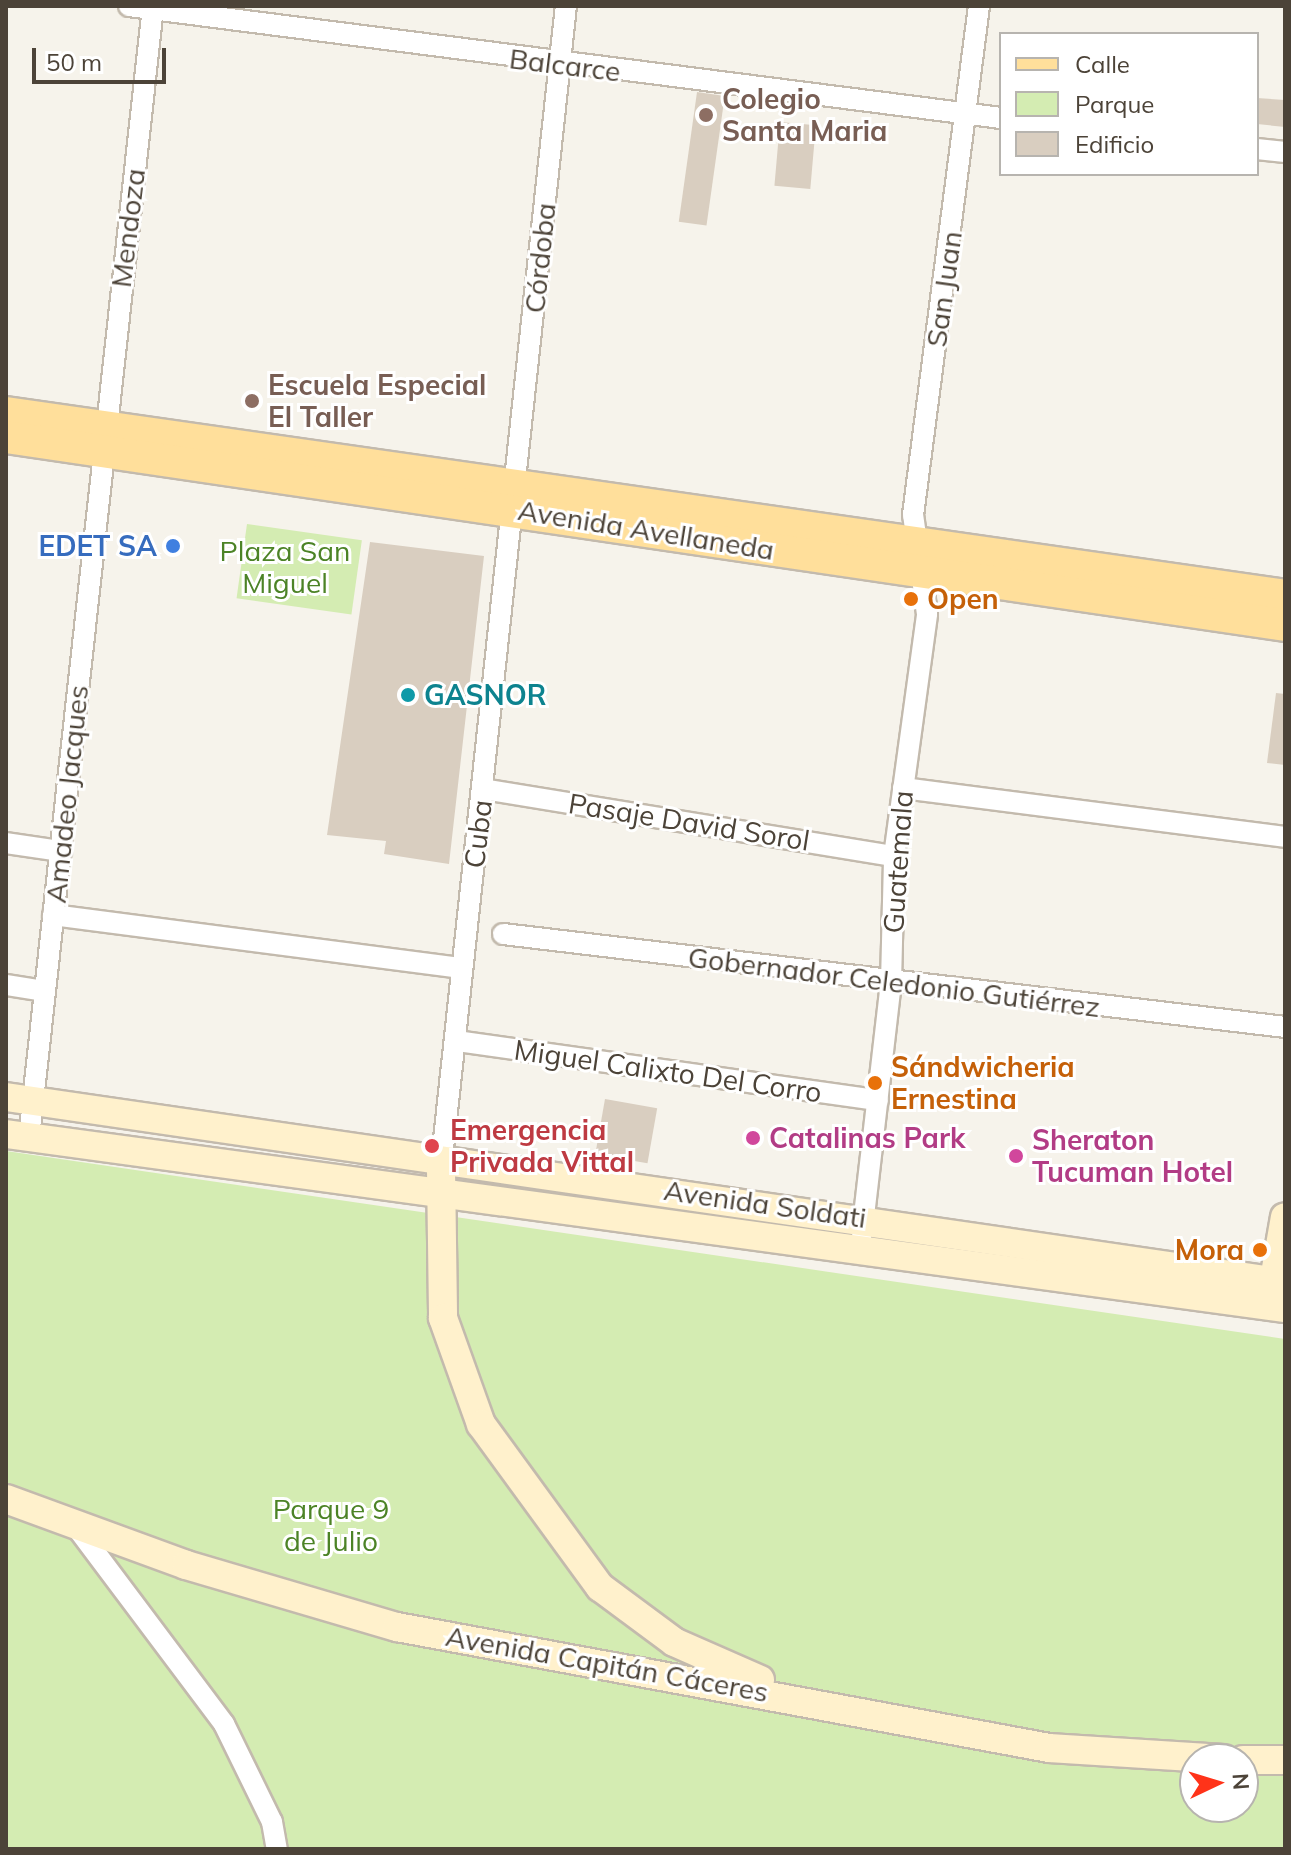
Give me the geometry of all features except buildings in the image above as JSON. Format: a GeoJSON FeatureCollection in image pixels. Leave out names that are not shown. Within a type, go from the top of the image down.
{"type":"FeatureCollection","features":[{"type":"Feature","properties":{"kind":"main road","name":"Avenida Avellaneda"},"geometry":{"type":"LineString","coordinates":[[6,413],[104,438],[918,557],[1285,625]]}},
{"type":"Feature","properties":{"kind":"main road","name":"Avenida Avellaneda"},"geometry":{"type":"LineString","coordinates":[[6,437],[104,438]]}},
{"type":"Feature","properties":{"kind":"main road","name":"Avenida Avellaneda"},"geometry":{"type":"LineString","coordinates":[[918,557],[1285,596]]}},
{"type":"Feature","properties":{"kind":"main road","name":"Avenida Soldati"},"geometry":{"type":"LineString","coordinates":[[19,1099],[864,1217],[1279,1295]]}},
{"type":"Feature","properties":{"kind":"main road","name":"Avenida Soldati"},"geometry":{"type":"LineString","coordinates":[[17,1136],[437,1189],[860,1249],[1279,1295]]}},
{"type":"Feature","properties":{"kind":"main road"},"geometry":{"type":"LineString","coordinates":[[442,1158],[437,1189],[443,1318],[459,1373],[481,1424],[541,1516],[634,1618],[801,1698]]}},
{"type":"Feature","properties":{"kind":"main road"},"geometry":{"type":"LineString","coordinates":[[1279,1295],[1285,1217]]}},
{"type":"Feature","properties":{"kind":"main road","name":"Avenida Capitán Cáceres"},"geometry":{"type":"LineString","coordinates":[[6,1499],[74,1524],[397,1627],[801,1698],[1049,1748],[1179,1756]]}},
{"type":"Feature","properties":{"kind":"main road"},"geometry":{"type":"LineString","coordinates":[[1259,1759],[1282,1758]]}},
{"type":"Feature","properties":{"kind":"street","name":"Balcarce"},"geometry":{"type":"LineString","coordinates":[[129,6],[559,65],[999,118]]}},
{"type":"Feature","properties":{"kind":"street","name":"Córdoba"},"geometry":{"type":"LineString","coordinates":[[516,496],[566,6]]}},
{"type":"Feature","properties":{"kind":"street","name":"San Juan"},"geometry":{"type":"LineString","coordinates":[[918,557],[979,6]]}},
{"type":"Feature","properties":{"kind":"street","name":"Mendoza"},"geometry":{"type":"LineString","coordinates":[[104,438],[153,8]]}},
{"type":"Feature","properties":{"kind":"street"},"geometry":{"type":"LineString","coordinates":[[1259,149],[1285,152]]}},
{"type":"Feature","properties":{"kind":"street","name":"Amadeo Jacques"},"geometry":{"type":"LineString","coordinates":[[17,1136],[19,1099],[45,991],[104,438]]}},
{"type":"Feature","properties":{"kind":"street","name":"Cuba"},"geometry":{"type":"LineString","coordinates":[[442,1158],[516,496]]}},
{"type":"Feature","properties":{"kind":"street","name":"Guatemala"},"geometry":{"type":"LineString","coordinates":[[860,1249],[891,983],[894,856],[927,614],[918,557]]}},
{"type":"Feature","properties":{"kind":"street"},"geometry":{"type":"LineString","coordinates":[[903,788],[1285,837]]}},
{"type":"Feature","properties":{"kind":"street","name":"Pasaje David Sorol"},"geometry":{"type":"LineString","coordinates":[[483,789],[894,856]]}},
{"type":"Feature","properties":{"kind":"street"},"geometry":{"type":"LineString","coordinates":[[6,843],[61,851]]}},
{"type":"Feature","properties":{"kind":"street"},"geometry":{"type":"LineString","coordinates":[[53,915],[462,968]]}},
{"type":"Feature","properties":{"kind":"street","name":"Gobernador Celedonio Gutiérrez"},"geometry":{"type":"LineString","coordinates":[[503,934],[891,983],[1285,1027]]}},
{"type":"Feature","properties":{"kind":"street"},"geometry":{"type":"LineString","coordinates":[[6,985],[45,991]]}},
{"type":"Feature","properties":{"kind":"street","name":"Miguel Calixto Del Corro"},"geometry":{"type":"LineString","coordinates":[[457,1041],[878,1100]]}},
{"type":"Feature","properties":{"kind":"street"},"geometry":{"type":"LineString","coordinates":[[74,1524],[224,1724],[272,1822],[277,1849]]}},
{"type":"Feature","properties":{"kind":"green space","name":"Plaza San Miguel"},"geometry":{"type":"Polygon","coordinates":[[[247,524],[362,540],[351,614],[237,598],[247,524]]]}},
{"type":"Feature","properties":{"kind":"green space","name":"Parque 9 de Julio"},"geometry":{"type":"Polygon","coordinates":[[[6,1151],[1285,1339],[1285,1849],[6,1849],[6,1151]]]}},
{"type":"Feature","properties":{"kind":"place","name":"Colegio Santa Maria"},"geometry":{"type":"Point","coordinates":[706,115]}},
{"type":"Feature","properties":{"kind":"place","name":"Escuela Especial El Taller"},"geometry":{"type":"Point","coordinates":[252,401]}},
{"type":"Feature","properties":{"kind":"place","name":"EDET SA"},"geometry":{"type":"Point","coordinates":[173,546]}},
{"type":"Feature","properties":{"kind":"place","name":"Open"},"geometry":{"type":"Point","coordinates":[911,599]}},
{"type":"Feature","properties":{"kind":"place","name":"GASNOR"},"geometry":{"type":"Point","coordinates":[408,695]}},
{"type":"Feature","properties":{"kind":"place","name":"Sándwicheria Ernestina"},"geometry":{"type":"Point","coordinates":[875,1083]}},
{"type":"Feature","properties":{"kind":"place","name":"Catalinas Park"},"geometry":{"type":"Point","coordinates":[753,1138]}},
{"type":"Feature","properties":{"kind":"place","name":"Emergencia Privada Vittal"},"geometry":{"type":"Point","coordinates":[432,1146]}},
{"type":"Feature","properties":{"kind":"place","name":"Sheraton Tucuman Hotel"},"geometry":{"type":"Point","coordinates":[1016,1156]}},
{"type":"Feature","properties":{"kind":"place","name":"Mora"},"geometry":{"type":"Point","coordinates":[1260,1250]}}]}
